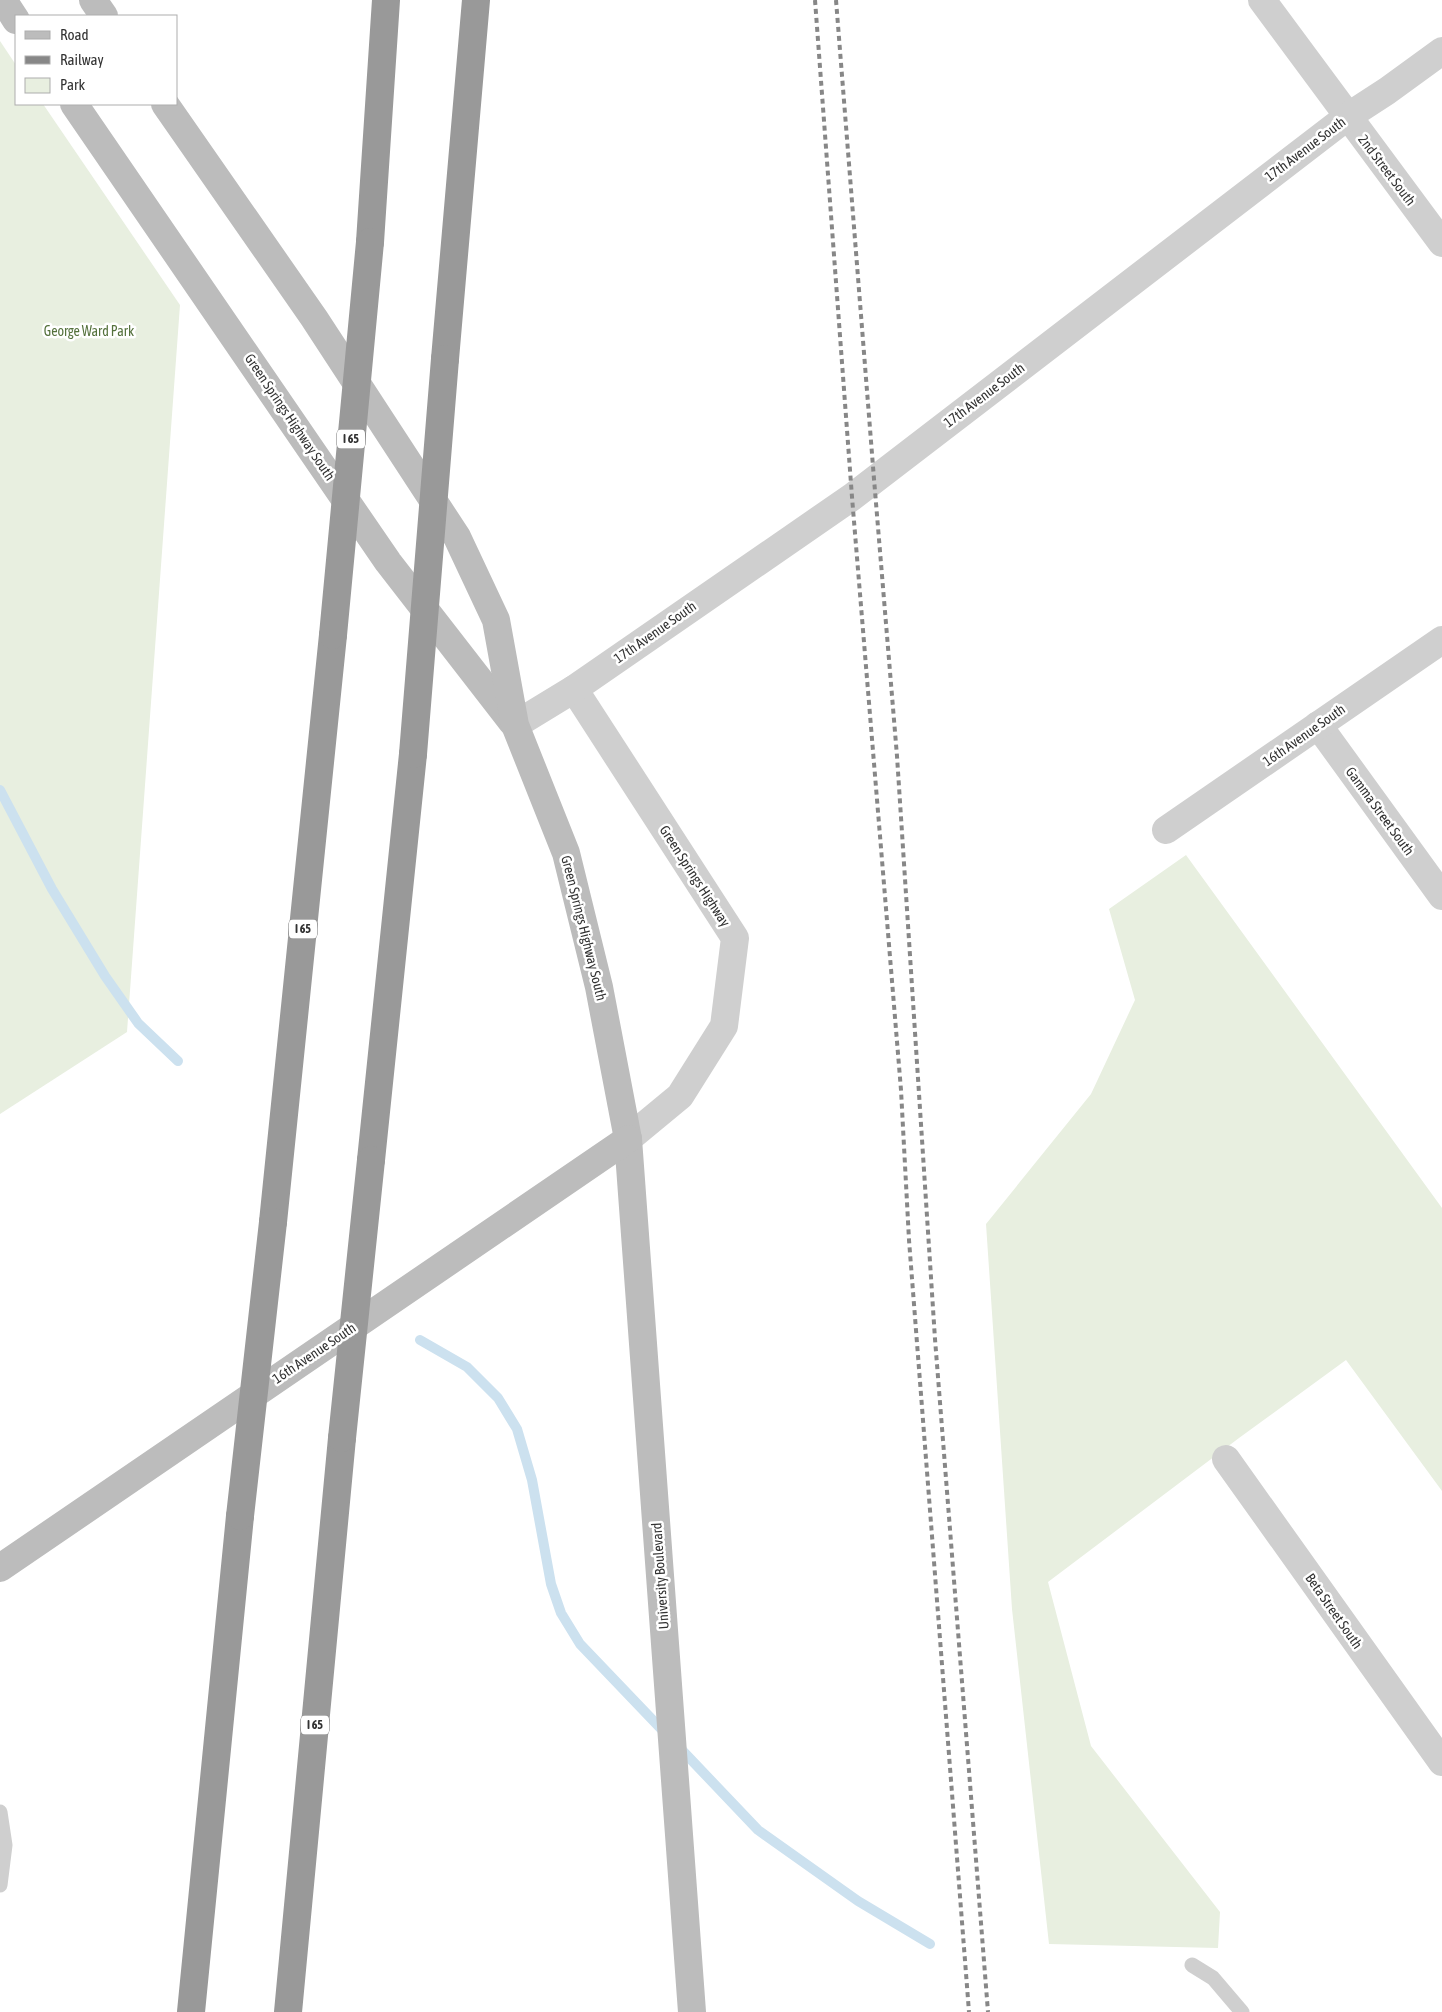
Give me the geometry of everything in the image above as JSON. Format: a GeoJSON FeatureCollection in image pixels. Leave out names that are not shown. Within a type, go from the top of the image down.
{"type":"FeatureCollection","features":[{"type":"Feature","properties":{"kind":"highway","name":"I 65"},"geometry":{"type":"LineString","coordinates":[[191,2012],[240,1516],[273,1222],[333,635],[370,242],[386,0]]}},
{"type":"Feature","properties":{"kind":"highway","name":"I 65"},"geometry":{"type":"LineString","coordinates":[[288,2012],[342,1438],[413,754],[476,0]]}},
{"type":"Feature","properties":{"kind":"main road"},"geometry":{"type":"LineString","coordinates":[[3,0],[15,18]]}},
{"type":"Feature","properties":{"kind":"main road"},"geometry":{"type":"LineString","coordinates":[[93,0],[103,15]]}},
{"type":"Feature","properties":{"kind":"main road","name":"Green Springs Highway South"},"geometry":{"type":"LineString","coordinates":[[75,105],[388,562],[515,725]]}},
{"type":"Feature","properties":{"kind":"main road","name":"Green Springs Highway South"},"geometry":{"type":"LineString","coordinates":[[166,105],[314,318],[457,537],[496,620],[515,725],[566,853],[599,987],[628,1139]]}},
{"type":"Feature","properties":{"kind":"main road","name":"16th Avenue South"},"geometry":{"type":"LineString","coordinates":[[0,1568],[628,1139]]}},
{"type":"Feature","properties":{"kind":"main road","name":"University Boulevard"},"geometry":{"type":"LineString","coordinates":[[628,1139],[692,2012]]}},
{"type":"Feature","properties":{"kind":"street","name":"2nd Street South"},"geometry":{"type":"LineString","coordinates":[[1262,0],[1442,243]]}},
{"type":"Feature","properties":{"kind":"street","name":"17th Avenue South"},"geometry":{"type":"LineString","coordinates":[[515,725],[574,689],[852,496],[1347,117],[1387,91],[1442,50]]}},
{"type":"Feature","properties":{"kind":"street","name":"16th Avenue South"},"geometry":{"type":"LineString","coordinates":[[1166,830],[1442,640]]}},
{"type":"Feature","properties":{"kind":"street","name":"Green Springs Highway"},"geometry":{"type":"LineString","coordinates":[[574,689],[735,938],[724,1026],[680,1096],[628,1139]]}},
{"type":"Feature","properties":{"kind":"street","name":"Gamma Street South"},"geometry":{"type":"LineString","coordinates":[[1318,725],[1442,896]]}},
{"type":"Feature","properties":{"kind":"street","name":"Beta Street South"},"geometry":{"type":"LineString","coordinates":[[1226,1459],[1442,1762]]}},
{"type":"Feature","properties":{"kind":"lane"},"geometry":{"type":"LineString","coordinates":[[0,1812],[5,1845],[0,1885]]}},
{"type":"Feature","properties":{"kind":"lane"},"geometry":{"type":"LineString","coordinates":[[1192,1965],[1213,1978],[1242,2012]]}},
{"type":"Feature","properties":{"kind":"green space","name":"George Ward Park"},"geometry":{"type":"Polygon","coordinates":[[[0,41],[15,64],[15,105],[44,105],[180,305],[127,1032],[0,1114],[0,41]]]}},
{"type":"Feature","properties":{"kind":"green space"},"geometry":{"type":"Polygon","coordinates":[[[1186,855],[1442,1208],[1442,1491],[1346,1360],[1048,1582],[1091,1746],[1220,1912],[1218,1948],[1049,1944],[1012,1609],[986,1224],[1091,1094],[1135,1000],[1109,909],[1186,855]]]}},
{"type":"Feature","properties":{"kind":"waterway"},"geometry":{"type":"LineString","coordinates":[[0,790],[52,889],[105,976],[138,1023],[178,1061]]}},
{"type":"Feature","properties":{"kind":"waterway"},"geometry":{"type":"LineString","coordinates":[[420,1340],[467,1367],[498,1398],[517,1429],[532,1480],[551,1584],[561,1613],[580,1644],[667,1735]]}},
{"type":"Feature","properties":{"kind":"waterway"},"geometry":{"type":"LineString","coordinates":[[679,1747],[758,1830],[858,1901],[930,1944]]}},
{"type":"Feature","properties":{"kind":"railway"},"geometry":{"type":"LineString","coordinates":[[815,0],[852,497],[901,1090],[909,1240],[969,2012]]}},
{"type":"Feature","properties":{"kind":"railway"},"geometry":{"type":"LineString","coordinates":[[836,0],[897,756],[935,1339],[988,2012]]}}]}
